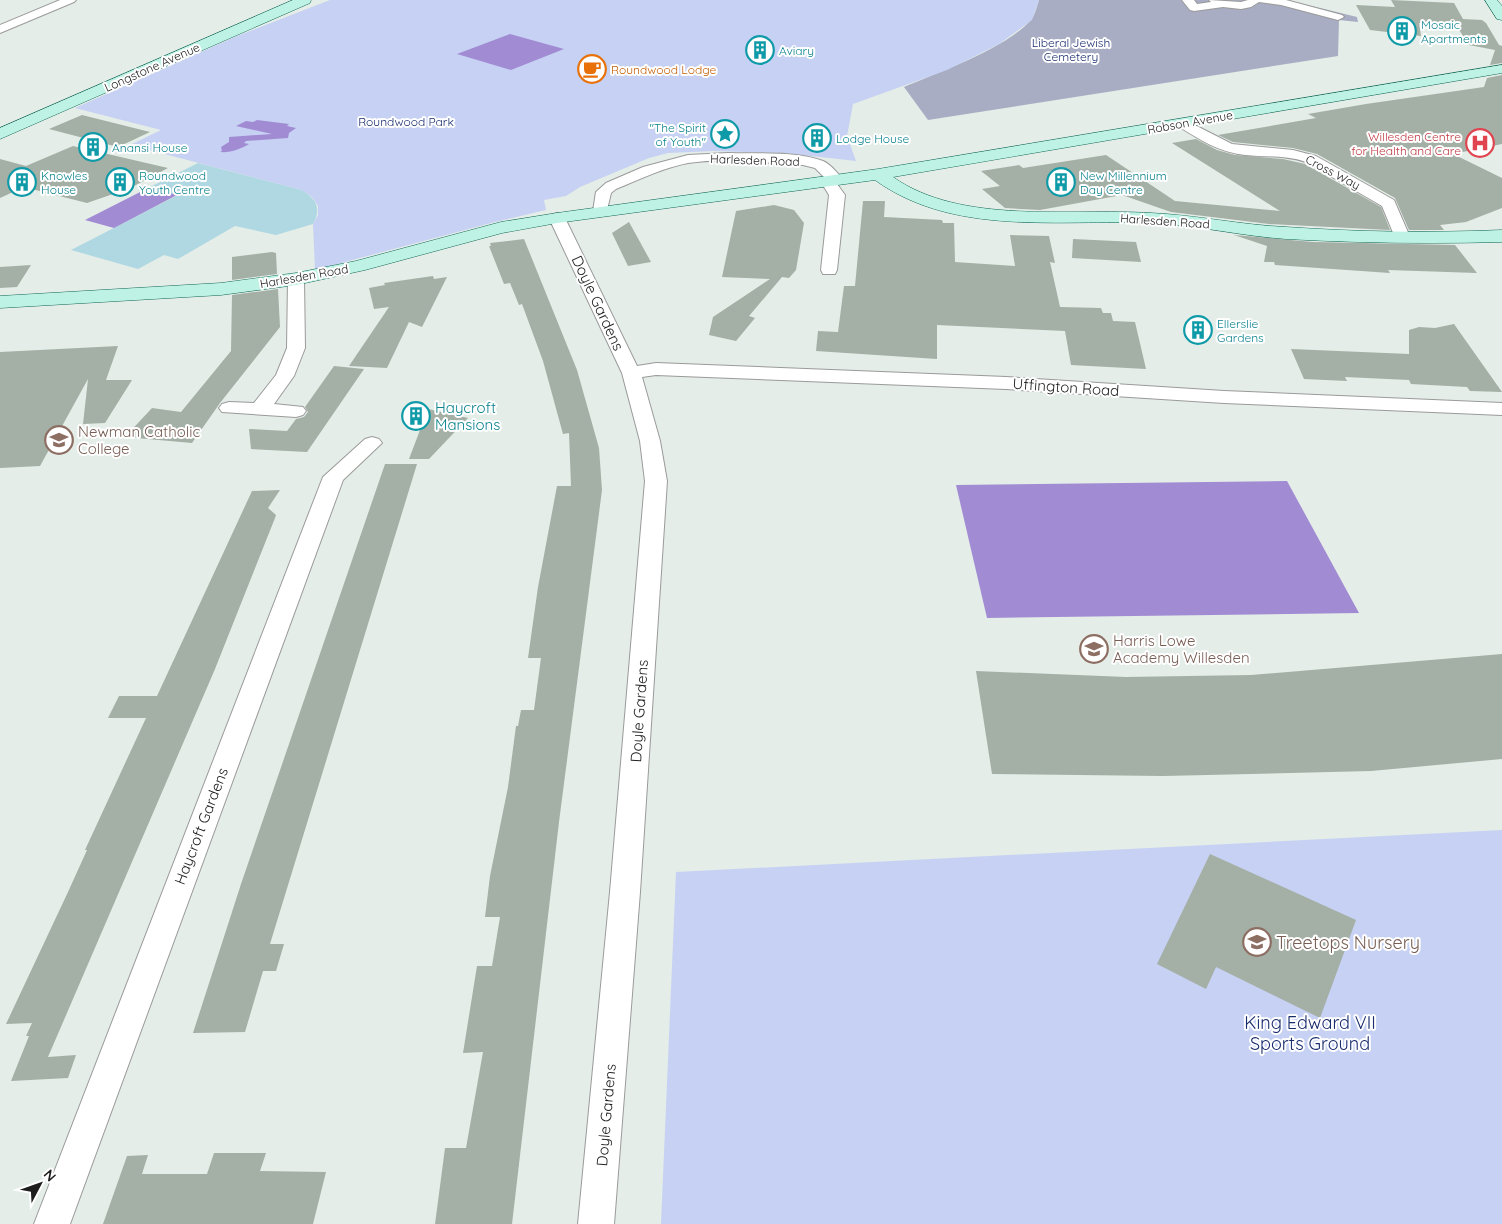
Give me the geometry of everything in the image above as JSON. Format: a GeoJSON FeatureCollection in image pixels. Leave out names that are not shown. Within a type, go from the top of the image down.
{"type":"FeatureCollection","features":[{"type":"Feature","properties":{"kind":"street"},"geometry":{"type":"LineString","coordinates":[[0,29],[70,0]]}},
{"type":"Feature","properties":{"kind":"street"},"geometry":{"type":"LineString","coordinates":[[1188,0],[1194,8],[1219,2],[1248,4],[1256,0]]}},
{"type":"Feature","properties":{"kind":"street"},"geometry":{"type":"LineString","coordinates":[[1263,0],[1281,2],[1338,17]]}},
{"type":"Feature","properties":{"kind":"street"},"geometry":{"type":"LineString","coordinates":[[1491,0],[1502,16]]}},
{"type":"Feature","properties":{"kind":"street","name":"Longstone Avenue"},"geometry":{"type":"LineString","coordinates":[[0,134],[298,1]]}},
{"type":"Feature","properties":{"kind":"street","name":"Robson Avenue"},"geometry":{"type":"LineString","coordinates":[[878,174],[1502,69]]}},
{"type":"Feature","properties":{"kind":"street","name":"Cross Way"},"geometry":{"type":"LineString","coordinates":[[1183,123],[1217,144],[1234,149],[1301,154],[1312,159],[1389,203],[1402,237]]}},
{"type":"Feature","properties":{"kind":"street","name":"Harlesden Road"},"geometry":{"type":"LineString","coordinates":[[601,211],[604,192],[611,186],[648,170],[688,160],[728,157],[803,161],[820,165],[832,181]]}},
{"type":"Feature","properties":{"kind":"street","name":"Harlesden Road"},"geometry":{"type":"LineString","coordinates":[[0,302],[221,289],[296,279],[358,266],[501,228],[601,211],[878,174],[893,185],[932,203],[971,213],[1002,216],[1152,218],[1285,233],[1402,237],[1502,236]]}},
{"type":"Feature","properties":{"kind":"street"},"geometry":{"type":"LineString","coordinates":[[829,270],[838,195],[832,181]]}},
{"type":"Feature","properties":{"kind":"street","name":"Doyle Gardens"},"geometry":{"type":"LineString","coordinates":[[557,218],[631,373],[650,441],[656,481],[625,902],[596,1224]]}},
{"type":"Feature","properties":{"kind":"street"},"geometry":{"type":"LineString","coordinates":[[260,409],[285,376],[296,348],[296,279]]}},
{"type":"Feature","properties":{"kind":"street","name":"Uffington Road"},"geometry":{"type":"LineString","coordinates":[[631,373],[656,369],[1006,383],[1224,397],[1502,409]]}},
{"type":"Feature","properties":{"kind":"street"},"geometry":{"type":"LineString","coordinates":[[229,408],[296,411]]}},
{"type":"Feature","properties":{"kind":"street","name":"Haycroft Gardens"},"geometry":{"type":"LineString","coordinates":[[52,1224],[333,477],[372,443]]}},
{"type":"Feature","properties":{"kind":"shaded area"},"geometry":{"type":"Polygon","coordinates":[[[510,34],[564,49],[511,70],[457,54],[510,34]]]}},
{"type":"Feature","properties":{"kind":"shaded area"},"geometry":{"type":"Polygon","coordinates":[[[257,120],[289,124],[287,126],[296,128],[289,133],[288,138],[246,141],[244,143],[249,144],[239,149],[220,152],[222,151],[221,147],[229,142],[229,137],[272,134],[236,126],[246,121],[253,122],[257,120]]]}},
{"type":"Feature","properties":{"kind":"shaded area"},"geometry":{"type":"Polygon","coordinates":[[[198,163],[302,190],[316,204],[316,218],[313,224],[276,235],[235,226],[178,259],[164,255],[138,269],[71,250],[176,196],[148,188],[198,163]]]}},
{"type":"Feature","properties":{"kind":"shaded area"},"geometry":{"type":"Polygon","coordinates":[[[148,188],[177,195],[114,228],[85,220],[148,188]]]}},
{"type":"Feature","properties":{"kind":"shaded area"},"geometry":{"type":"Polygon","coordinates":[[[1287,481],[1359,613],[987,618],[956,485],[1287,481]]]}},
{"type":"Feature","properties":{"kind":"green space","name":"Roundwood Park"},"geometry":{"type":"Polygon","coordinates":[[[330,0],[1039,0],[1032,20],[999,44],[947,70],[853,104],[847,136],[856,161],[784,153],[713,151],[668,153],[649,158],[580,187],[566,196],[544,200],[546,210],[315,270],[313,224],[318,215],[318,206],[312,197],[302,190],[130,145],[161,130],[75,108],[237,36],[330,0]]]}},
{"type":"Feature","properties":{"kind":"green space","name":"Liberal Jewish Cemetery"},"geometry":{"type":"Polygon","coordinates":[[[1039,0],[1287,0],[1357,17],[1358,22],[1339,20],[1338,56],[928,120],[904,87],[971,59],[1005,41],[1030,21],[1035,14],[1039,0]]]}},
{"type":"Feature","properties":{"kind":"green space","name":"King Edward VII Sports Ground"},"geometry":{"type":"Polygon","coordinates":[[[1502,830],[1502,1224],[661,1224],[676,872],[1502,830]]]}},
{"type":"Feature","properties":{"kind":"building"},"geometry":{"type":"Polygon","coordinates":[[[1391,0],[1454,3],[1463,19],[1482,20],[1486,23],[1499,45],[1502,46],[1502,63],[1490,65],[1495,50],[1469,45],[1456,25],[1419,23],[1421,36],[1370,30],[1356,5],[1395,7],[1391,0]]]}},
{"type":"Feature","properties":{"kind":"building"},"geometry":{"type":"Polygon","coordinates":[[[1502,75],[1502,144],[1453,154],[1502,178],[1502,208],[1466,222],[1440,225],[1444,230],[1409,230],[1395,198],[1317,154],[1293,148],[1233,142],[1218,135],[1316,118],[1308,114],[1484,87],[1487,78],[1502,75]]]}},
{"type":"Feature","properties":{"kind":"building","name":"Anansi House"},"geometry":{"type":"Polygon","coordinates":[[[82,115],[150,132],[118,147],[49,129],[82,115]]]}},
{"type":"Feature","properties":{"kind":"building"},"geometry":{"type":"Polygon","coordinates":[[[1196,139],[1217,150],[1235,155],[1283,159],[1305,164],[1381,207],[1390,230],[1269,224],[1171,212],[1122,195],[1040,210],[1005,208],[982,189],[1000,186],[981,171],[1019,165],[1023,168],[1106,155],[1175,201],[1280,211],[1172,143],[1196,139]]]}},
{"type":"Feature","properties":{"kind":"building"},"geometry":{"type":"Polygon","coordinates":[[[73,146],[168,168],[117,195],[113,194],[87,203],[24,187],[0,198],[0,159],[26,166],[73,146]]]}},
{"type":"Feature","properties":{"kind":"building"},"geometry":{"type":"Polygon","coordinates":[[[863,201],[885,201],[884,217],[942,220],[943,223],[954,223],[955,262],[1015,266],[1010,235],[1049,236],[1055,263],[1050,262],[1060,307],[1101,308],[1103,313],[1111,313],[1113,321],[1135,322],[1146,369],[1071,365],[1065,331],[937,325],[937,359],[816,351],[818,331],[838,332],[844,286],[855,286],[863,201]]]}},
{"type":"Feature","properties":{"kind":"building"},"geometry":{"type":"Polygon","coordinates":[[[774,205],[794,210],[804,223],[796,270],[789,278],[782,277],[749,316],[755,318],[736,341],[709,335],[713,317],[770,279],[722,277],[736,211],[774,205]]]}},
{"type":"Feature","properties":{"kind":"building"},"geometry":{"type":"Polygon","coordinates":[[[629,222],[651,262],[628,266],[612,233],[629,222]]]}},
{"type":"Feature","properties":{"kind":"building"},"geometry":{"type":"Polygon","coordinates":[[[1234,235],[1313,242],[1455,245],[1477,273],[1388,270],[1390,273],[1275,265],[1274,262],[1264,262],[1267,246],[1234,235]]]}},
{"type":"Feature","properties":{"kind":"building"},"geometry":{"type":"Polygon","coordinates":[[[524,239],[577,370],[599,448],[602,490],[559,822],[512,1224],[435,1224],[445,1148],[466,1148],[483,1052],[463,1053],[477,966],[492,966],[500,917],[485,917],[490,876],[508,787],[516,726],[518,726],[521,710],[534,710],[541,658],[528,658],[538,587],[557,486],[571,486],[569,433],[563,434],[543,361],[522,304],[519,305],[510,283],[504,284],[489,246],[491,246],[490,243],[524,239]]]}},
{"type":"Feature","properties":{"kind":"building"},"geometry":{"type":"Polygon","coordinates":[[[1073,239],[1136,242],[1141,262],[1072,258],[1073,239]]]}},
{"type":"Feature","properties":{"kind":"building"},"geometry":{"type":"Polygon","coordinates":[[[276,253],[277,274],[232,280],[232,257],[276,253]]]}},
{"type":"Feature","properties":{"kind":"building"},"geometry":{"type":"Polygon","coordinates":[[[31,265],[17,287],[0,288],[0,267],[31,265]]]}},
{"type":"Feature","properties":{"kind":"building"},"geometry":{"type":"Polygon","coordinates":[[[433,276],[434,279],[447,277],[422,327],[409,322],[387,368],[349,366],[389,307],[374,309],[369,288],[385,285],[384,283],[433,276]]]}},
{"type":"Feature","properties":{"kind":"building"},"geometry":{"type":"Polygon","coordinates":[[[278,289],[280,327],[220,403],[192,443],[125,437],[152,408],[181,412],[231,351],[232,295],[278,289]]]}},
{"type":"Feature","properties":{"kind":"building"},"geometry":{"type":"Polygon","coordinates":[[[1454,324],[1502,392],[1470,391],[1467,387],[1411,384],[1409,380],[1345,377],[1347,381],[1304,379],[1291,349],[1409,354],[1409,330],[1419,327],[1435,328],[1454,324]]]}},
{"type":"Feature","properties":{"kind":"building"},"geometry":{"type":"Polygon","coordinates":[[[118,346],[106,380],[132,380],[105,423],[83,424],[88,379],[40,466],[0,468],[0,352],[118,346]]]}},
{"type":"Feature","properties":{"kind":"building"},"geometry":{"type":"Polygon","coordinates":[[[334,366],[364,369],[307,452],[251,449],[249,429],[287,431],[296,419],[304,417],[308,412],[305,407],[334,366]]]}},
{"type":"Feature","properties":{"kind":"building"},"geometry":{"type":"Polygon","coordinates":[[[428,409],[468,418],[429,459],[409,459],[428,409]]]}},
{"type":"Feature","properties":{"kind":"building"},"geometry":{"type":"Polygon","coordinates":[[[385,464],[417,464],[270,944],[284,944],[276,971],[263,971],[245,1032],[193,1033],[241,884],[385,464]]]}},
{"type":"Feature","properties":{"kind":"building"},"geometry":{"type":"Polygon","coordinates":[[[280,490],[268,508],[276,515],[215,669],[48,1057],[76,1055],[68,1078],[11,1081],[29,1036],[26,1036],[32,1023],[6,1024],[146,718],[108,718],[119,696],[157,696],[252,491],[280,490]]]}},
{"type":"Feature","properties":{"kind":"building"},"geometry":{"type":"Polygon","coordinates":[[[1502,654],[1502,759],[1371,771],[1163,776],[992,774],[976,671],[1126,677],[1251,675],[1502,654]]]}},
{"type":"Feature","properties":{"kind":"building","name":"Treetops Nursery"},"geometry":{"type":"Polygon","coordinates":[[[1210,854],[1356,920],[1320,1018],[1216,967],[1206,989],[1157,964],[1210,854]]]}},
{"type":"Feature","properties":{"kind":"building"},"geometry":{"type":"Polygon","coordinates":[[[214,1153],[266,1153],[260,1171],[326,1172],[313,1224],[103,1224],[127,1156],[148,1155],[142,1174],[207,1174],[214,1153]]]}},
{"type":"Feature","properties":{"kind":"place","name":"Mosaic Apartments"},"geometry":{"type":"Point","coordinates":[1402,31]}},
{"type":"Feature","properties":{"kind":"place","name":"Aviary"},"geometry":{"type":"Point","coordinates":[760,50]}},
{"type":"Feature","properties":{"kind":"place","name":"Roundwood Lodge"},"geometry":{"type":"Point","coordinates":[592,69]}},
{"type":"Feature","properties":{"kind":"place","name":"\"The Spirit of Youth\""},"geometry":{"type":"Point","coordinates":[725,134]}},
{"type":"Feature","properties":{"kind":"place","name":"Lodge House"},"geometry":{"type":"Point","coordinates":[817,138]}},
{"type":"Feature","properties":{"kind":"place","name":"Willesden Centre for Health and Care"},"geometry":{"type":"Point","coordinates":[1480,143]}},
{"type":"Feature","properties":{"kind":"place","name":"Anansi House"},"geometry":{"type":"Point","coordinates":[93,147]}},
{"type":"Feature","properties":{"kind":"place","name":"Knowles House"},"geometry":{"type":"Point","coordinates":[22,182]}},
{"type":"Feature","properties":{"kind":"place","name":"Roundwood Youth Centre"},"geometry":{"type":"Point","coordinates":[120,182]}},
{"type":"Feature","properties":{"kind":"place","name":"New Millennium Day Centre"},"geometry":{"type":"Point","coordinates":[1061,182]}},
{"type":"Feature","properties":{"kind":"place","name":"Ellerslie Gardens"},"geometry":{"type":"Point","coordinates":[1198,330]}},
{"type":"Feature","properties":{"kind":"place","name":"Haycroft Mansions"},"geometry":{"type":"Point","coordinates":[416,416]}},
{"type":"Feature","properties":{"kind":"place","name":"Newman Catholic College"},"geometry":{"type":"Point","coordinates":[59,440]}},
{"type":"Feature","properties":{"kind":"place","name":"Harris Lowe Academy Willesden"},"geometry":{"type":"Point","coordinates":[1094,649]}},
{"type":"Feature","properties":{"kind":"place","name":"Treetops Nursery"},"geometry":{"type":"Point","coordinates":[1257,942]}}]}
